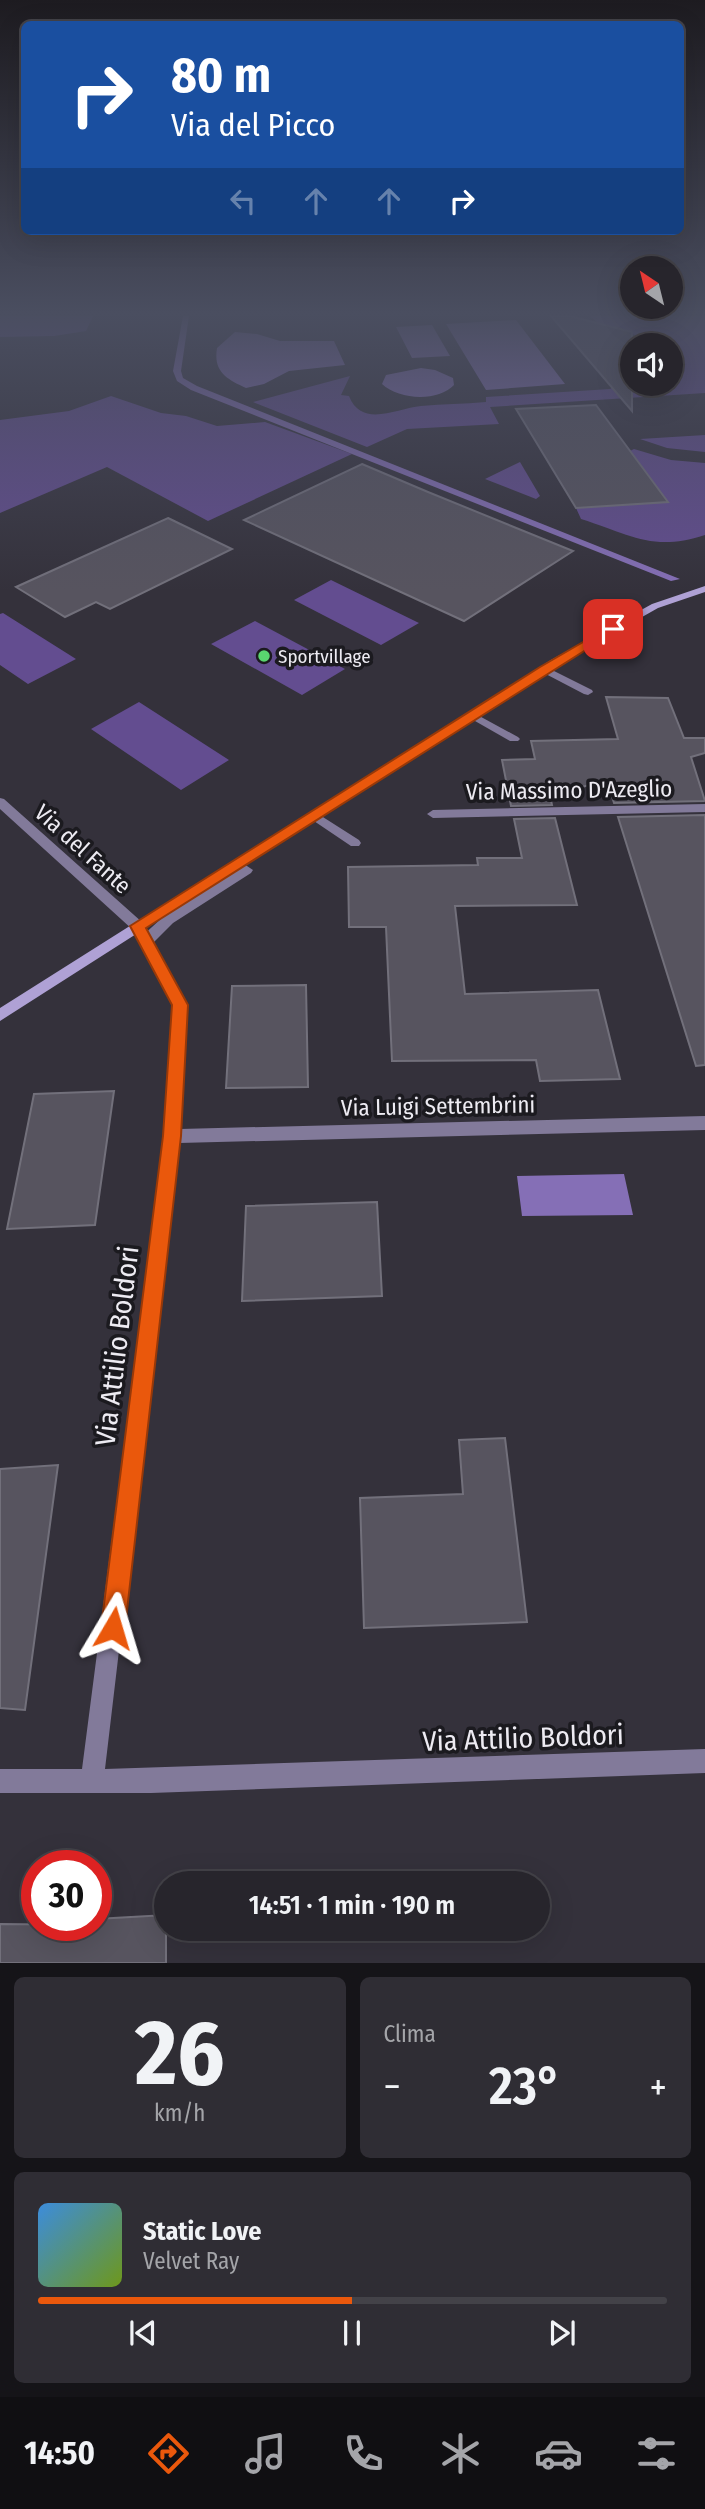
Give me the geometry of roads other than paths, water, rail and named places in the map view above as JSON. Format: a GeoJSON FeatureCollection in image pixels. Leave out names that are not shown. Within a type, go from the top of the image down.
{"type":"FeatureCollection","features":[{"type":"Feature","properties":{"kind":"main road"},"geometry":{"type":"LineString","coordinates":[[239,864],[544,669],[655,606],[705,589]]}},
{"type":"Feature","properties":{"kind":"main road"},"geometry":{"type":"LineString","coordinates":[[0,1015],[142,934]]}},
{"type":"Feature","properties":{"kind":"street"},"geometry":{"type":"LineString","coordinates":[[544,669],[588,692]]}},
{"type":"Feature","properties":{"kind":"street"},"geometry":{"type":"LineString","coordinates":[[472,715],[514,739]]}},
{"type":"Feature","properties":{"kind":"street","name":"Via del Fante"},"geometry":{"type":"LineString","coordinates":[[0,802],[142,934]]}},
{"type":"Feature","properties":{"kind":"street","name":"Via Massimo D'Azeglio"},"geometry":{"type":"LineString","coordinates":[[433,814],[705,808]]}},
{"type":"Feature","properties":{"kind":"street"},"geometry":{"type":"LineString","coordinates":[[315,816],[355,843]]}},
{"type":"Feature","properties":{"kind":"street"},"geometry":{"type":"LineString","coordinates":[[142,934],[247,870],[239,864]]}},
{"type":"Feature","properties":{"kind":"street","name":"Via Attilio Boldori"},"geometry":{"type":"LineString","coordinates":[[92,1782],[172,1136],[180,1005],[142,934]]}},
{"type":"Feature","properties":{"kind":"street","name":"Via Luigi Settembrini"},"geometry":{"type":"LineString","coordinates":[[172,1136],[705,1123]]}},
{"type":"Feature","properties":{"kind":"street","name":"Via Attilio Boldori"},"geometry":{"type":"LineString","coordinates":[[0,1782],[92,1782],[705,1761]]}},
{"type":"Feature","properties":{"kind":"waterway"},"geometry":{"type":"LineString","coordinates":[[243,408],[675,579]]}},
{"type":"Feature","properties":{"kind":"place","name":"Sportvillage"},"geometry":{"type":"Point","coordinates":[264,656]}}]}
